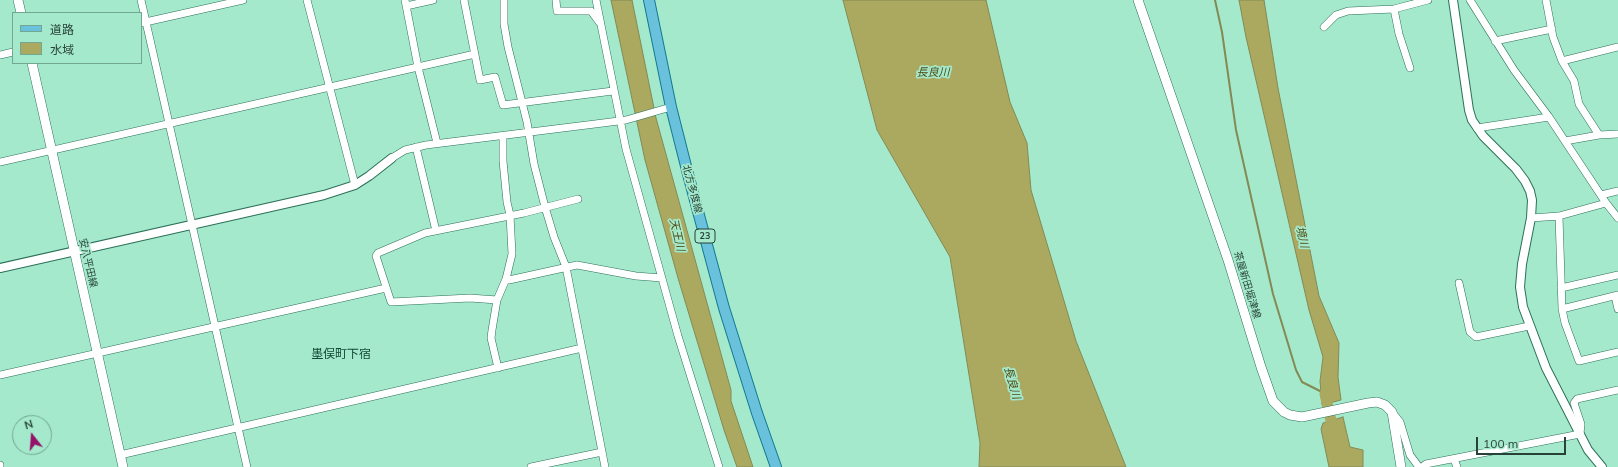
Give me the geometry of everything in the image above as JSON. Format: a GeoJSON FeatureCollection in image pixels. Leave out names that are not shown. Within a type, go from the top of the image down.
{"type":"FeatureCollection","features":[{"type":"Feature","properties":{"kind":"main road"},"geometry":{"type":"LineString","coordinates":[[18,0],[21,12]]}},
{"type":"Feature","properties":{"kind":"main road","name":"北方多度線"},"geometry":{"type":"LineString","coordinates":[[648,0],[668,108],[689,178],[724,308],[757,413],[776,467]]}},
{"type":"Feature","properties":{"kind":"main road","name":"茶屋新田堀津線"},"geometry":{"type":"LineString","coordinates":[[1138,0],[1228,260],[1270,394],[1275,405],[1290,415],[1302,417],[1377,402],[1385,405],[1392,412]]}},
{"type":"Feature","properties":{"kind":"main road","name":"安八平田線"},"geometry":{"type":"LineString","coordinates":[[32,64],[123,467]]}},
{"type":"Feature","properties":{"kind":"main road"},"geometry":{"type":"LineString","coordinates":[[1392,412],[1401,467]]}},
{"type":"Feature","properties":{"kind":"street"},"geometry":{"type":"LineString","coordinates":[[141,0],[143,22],[168,123],[247,467]]}},
{"type":"Feature","properties":{"kind":"street"},"geometry":{"type":"LineString","coordinates":[[143,22],[243,0]]}},
{"type":"Feature","properties":{"kind":"street"},"geometry":{"type":"LineString","coordinates":[[307,0],[355,185]]}},
{"type":"Feature","properties":{"kind":"street"},"geometry":{"type":"LineString","coordinates":[[433,0],[405,3],[418,67],[437,143]]}},
{"type":"Feature","properties":{"kind":"street"},"geometry":{"type":"LineString","coordinates":[[464,0],[480,80],[495,77],[503,105],[522,101],[613,91]]}},
{"type":"Feature","properties":{"kind":"street"},"geometry":{"type":"LineString","coordinates":[[504,0],[504,24],[508,47],[522,101],[534,164],[545,207],[554,238],[566,267],[605,467]]}},
{"type":"Feature","properties":{"kind":"street"},"geometry":{"type":"LineString","coordinates":[[556,0],[556,11],[591,10],[598,22],[602,24]]}},
{"type":"Feature","properties":{"kind":"street"},"geometry":{"type":"LineString","coordinates":[[596,0],[602,24],[613,91],[623,120],[649,235],[678,336],[719,467]]}},
{"type":"Feature","properties":{"kind":"street"},"geometry":{"type":"LineString","coordinates":[[1324,27],[1336,15],[1348,11],[1394,9],[1428,0]]}},
{"type":"Feature","properties":{"kind":"street"},"geometry":{"type":"LineString","coordinates":[[1453,0],[1469,110],[1472,120],[1483,136],[1525,180],[1530,191],[1532,200],[1531,218],[1522,264],[1520,287],[1523,307],[1529,326],[1546,368],[1580,434],[1592,456],[1602,467]]}},
{"type":"Feature","properties":{"kind":"street"},"geometry":{"type":"LineString","coordinates":[[1470,0],[1514,70],[1549,117],[1606,203],[1618,218]]}},
{"type":"Feature","properties":{"kind":"street"},"geometry":{"type":"LineString","coordinates":[[1546,0],[1552,29],[1562,61],[1574,81],[1579,104],[1599,135]]}},
{"type":"Feature","properties":{"kind":"street"},"geometry":{"type":"LineString","coordinates":[[1394,9],[1399,34],[1410,68]]}},
{"type":"Feature","properties":{"kind":"street"},"geometry":{"type":"LineString","coordinates":[[1495,41],[1552,29]]}},
{"type":"Feature","properties":{"kind":"street"},"geometry":{"type":"LineString","coordinates":[[1562,61],[1618,47]]}},
{"type":"Feature","properties":{"kind":"street"},"geometry":{"type":"LineString","coordinates":[[0,55],[12,52]]}},
{"type":"Feature","properties":{"kind":"street"},"geometry":{"type":"LineString","coordinates":[[0,162],[475,54]]}},
{"type":"Feature","properties":{"kind":"street"},"geometry":{"type":"LineString","coordinates":[[0,268],[324,195],[355,185],[404,150],[416,147],[437,143],[623,120],[668,108]]}},
{"type":"Feature","properties":{"kind":"street"},"geometry":{"type":"LineString","coordinates":[[1477,128],[1549,117]]}},
{"type":"Feature","properties":{"kind":"street"},"geometry":{"type":"LineString","coordinates":[[1565,141],[1599,135],[1618,134]]}},
{"type":"Feature","properties":{"kind":"street"},"geometry":{"type":"LineString","coordinates":[[498,368],[491,338],[498,300],[506,279],[512,254],[510,215],[507,202],[503,162],[503,136]]}},
{"type":"Feature","properties":{"kind":"street"},"geometry":{"type":"LineString","coordinates":[[416,147],[436,231]]}},
{"type":"Feature","properties":{"kind":"street"},"geometry":{"type":"LineString","coordinates":[[1602,195],[1618,191]]}},
{"type":"Feature","properties":{"kind":"street"},"geometry":{"type":"LineString","coordinates":[[498,300],[470,298],[396,303],[391,302],[376,256],[378,253],[425,233],[578,199]]}},
{"type":"Feature","properties":{"kind":"street"},"geometry":{"type":"LineString","coordinates":[[1531,218],[1559,216],[1606,203]]}},
{"type":"Feature","properties":{"kind":"street"},"geometry":{"type":"LineString","coordinates":[[1559,216],[1560,288],[1562,309],[1565,323],[1579,361],[1618,352]]}},
{"type":"Feature","properties":{"kind":"street"},"geometry":{"type":"LineString","coordinates":[[506,279],[509,280],[576,265],[636,276],[662,278]]}},
{"type":"Feature","properties":{"kind":"street"},"geometry":{"type":"LineString","coordinates":[[1560,288],[1618,275]]}},
{"type":"Feature","properties":{"kind":"street"},"geometry":{"type":"LineString","coordinates":[[1459,283],[1470,332],[1476,337],[1529,326]]}},
{"type":"Feature","properties":{"kind":"street"},"geometry":{"type":"LineString","coordinates":[[0,375],[386,288]]}},
{"type":"Feature","properties":{"kind":"street"},"geometry":{"type":"LineString","coordinates":[[1562,309],[1617,295],[1618,309]]}},
{"type":"Feature","properties":{"kind":"street"},"geometry":{"type":"LineString","coordinates":[[120,455],[582,348]]}},
{"type":"Feature","properties":{"kind":"street"},"geometry":{"type":"LineString","coordinates":[[1580,434],[1581,424],[1574,403],[1577,399],[1618,390]]}},
{"type":"Feature","properties":{"kind":"street"},"geometry":{"type":"LineString","coordinates":[[1392,412],[1400,422],[1410,455],[1419,467]]}},
{"type":"Feature","properties":{"kind":"street"},"geometry":{"type":"LineString","coordinates":[[1422,467],[1426,464],[1580,434]]}},
{"type":"Feature","properties":{"kind":"street"},"geometry":{"type":"LineString","coordinates":[[531,467],[602,452]]}},
{"type":"Feature","properties":{"kind":"street"},"geometry":{"type":"LineString","coordinates":[[1454,459],[1457,467]]}},
{"type":"Feature","properties":{"kind":"water","name":"天王川"},"geometry":{"type":"Polygon","coordinates":[[[611,0],[632,0],[656,118],[731,390],[731,401],[753,467],[737,467],[724,430],[678,278],[645,160],[611,0]]]}},
{"type":"Feature","properties":{"kind":"water","name":"長良川"},"geometry":{"type":"Polygon","coordinates":[[[843,0],[986,0],[1010,102],[1027,143],[1031,190],[1076,341],[1126,467],[979,467],[980,443],[950,257],[877,130],[843,0]]]}},
{"type":"Feature","properties":{"kind":"water"},"geometry":{"type":"Polygon","coordinates":[[[1239,0],[1264,0],[1278,88],[1319,296],[1339,343],[1338,377],[1341,400],[1322,405],[1320,381],[1323,357],[1309,310],[1246,37],[1239,0]]]}},
{"type":"Feature","properties":{"kind":"water"},"geometry":{"type":"Polygon","coordinates":[[[1343,417],[1350,447],[1363,450],[1363,467],[1329,467],[1321,429],[1323,423],[1343,417]]]}},
{"type":"Feature","properties":{"kind":"waterway"},"geometry":{"type":"LineString","coordinates":[[1215,0],[1222,32],[1236,130],[1273,294],[1296,370],[1302,382],[1322,392]]}},
{"type":"Feature","properties":{"kind":"waterway","name":"境川"},"geometry":{"type":"LineString","coordinates":[[1327,390],[1325,394],[1334,434]]}},
{"type":"Feature","properties":{"kind":"district","name":"墨俣町下宿"},"geometry":{"type":"Point","coordinates":[341,354]}}]}
